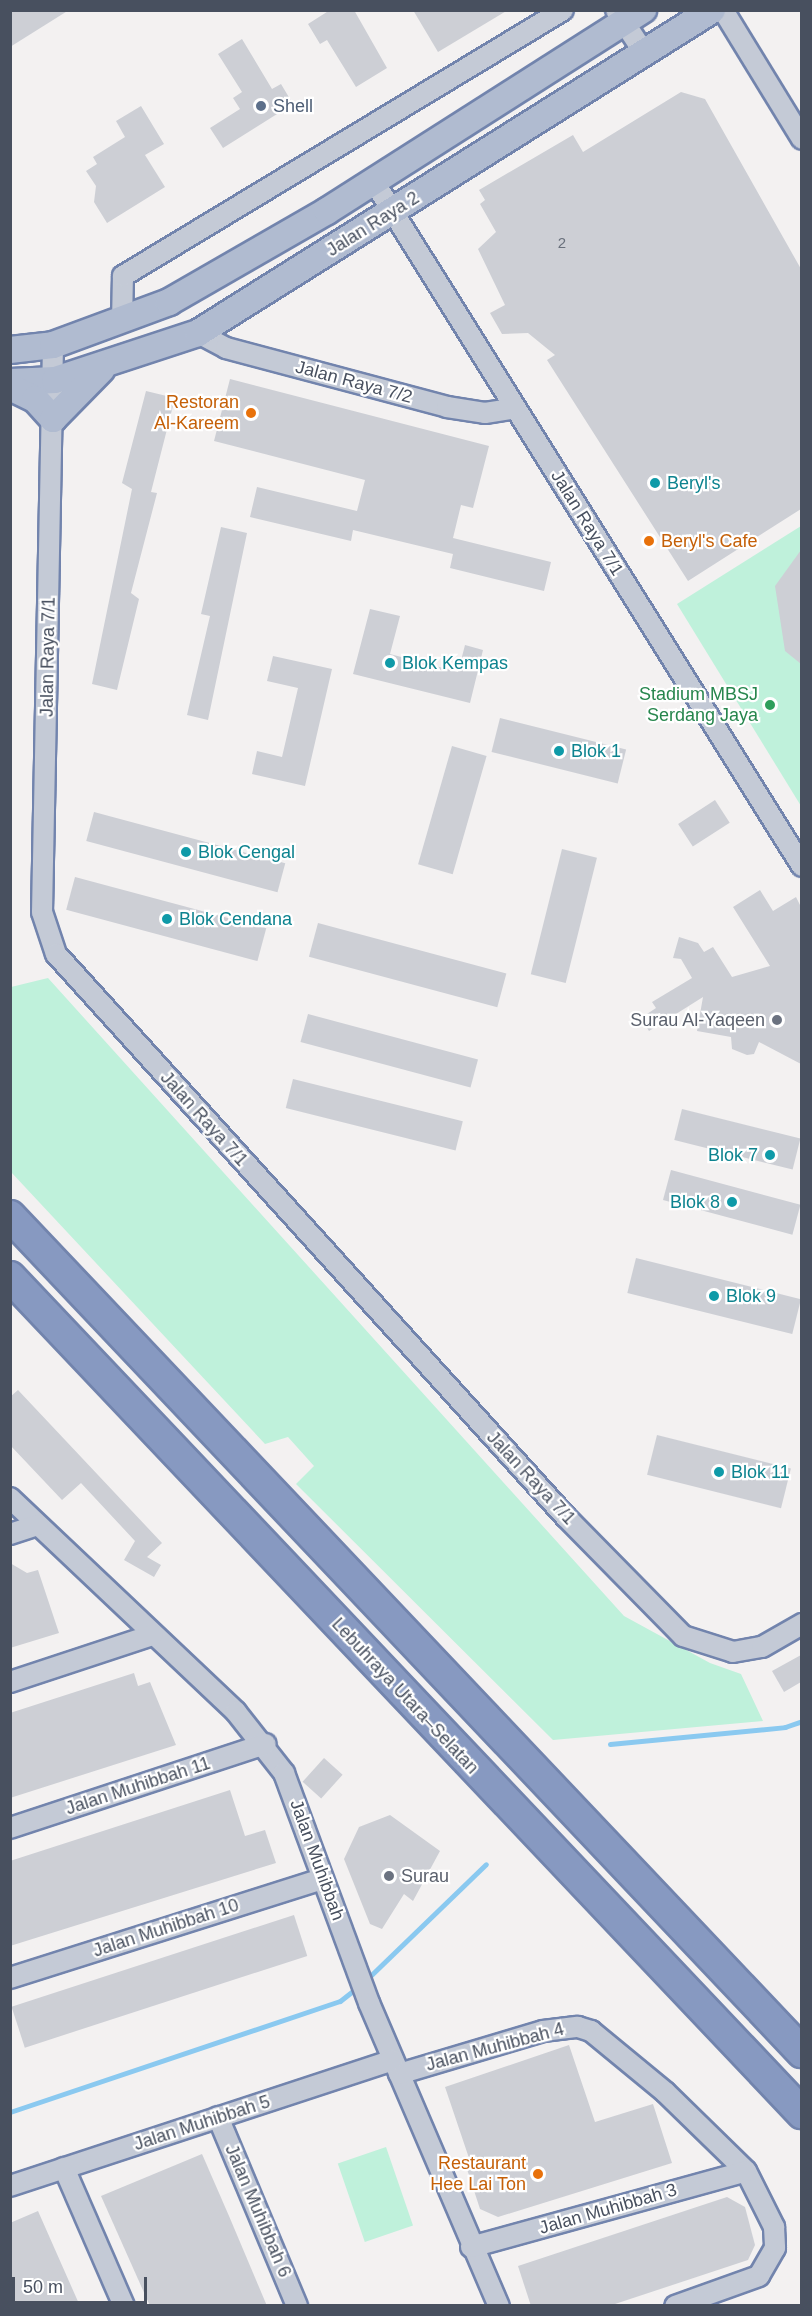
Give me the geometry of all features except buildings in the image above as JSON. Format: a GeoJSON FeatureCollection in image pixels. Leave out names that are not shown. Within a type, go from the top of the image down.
{"type":"FeatureCollection","features":[{"type":"Feature","properties":{"kind":"highway"},"geometry":{"type":"LineString","coordinates":[[10,1216],[801,2052]]}},
{"type":"Feature","properties":{"kind":"highway","name":"Lebuhraya Utara–Selatan"},"geometry":{"type":"LineString","coordinates":[[10,1277],[801,2113]]}},
{"type":"Feature","properties":{"kind":"main road","name":"Jalan Raya 2"},"geometry":{"type":"LineString","coordinates":[[10,385],[55,380],[106,366],[198,333],[393,212],[643,51],[712,10]]}},
{"type":"Feature","properties":{"kind":"main road","name":"Jalan Raya 2"},"geometry":{"type":"LineString","coordinates":[[10,350],[53,345],[122,322],[169,302],[373,180],[628,14]]}},
{"type":"Feature","properties":{"kind":"main road"},"geometry":{"type":"LineString","coordinates":[[10,385],[35,399],[53,419],[106,366]]}},
{"type":"Feature","properties":{"kind":"street"},"geometry":{"type":"LineString","coordinates":[[122,322],[123,276],[563,10]]}},
{"type":"Feature","properties":{"kind":"street"},"geometry":{"type":"LineString","coordinates":[[723,10],[801,139]]}},
{"type":"Feature","properties":{"kind":"street"},"geometry":{"type":"LineString","coordinates":[[628,14],[643,51]]}},
{"type":"Feature","properties":{"kind":"street","name":"Jalan Raya 7/1"},"geometry":{"type":"LineString","coordinates":[[373,180],[801,866]]}},
{"type":"Feature","properties":{"kind":"street","name":"Jalan Raya 7/2"},"geometry":{"type":"LineString","coordinates":[[198,333],[226,348],[447,407],[485,413],[515,408]]}},
{"type":"Feature","properties":{"kind":"street","name":"Jalan Raya 7/1"},"geometry":{"type":"LineString","coordinates":[[53,345],[55,380],[42,912],[56,954],[566,1517],[683,1636],[733,1652],[762,1647],[801,1624]]}},
{"type":"Feature","properties":{"kind":"street","name":"Jalan Muhibbah"},"geometry":{"type":"LineString","coordinates":[[10,1498],[266,1744],[298,1805],[322,1879],[369,2003],[471,2247],[499,2306]]}},
{"type":"Feature","properties":{"kind":"street"},"geometry":{"type":"LineString","coordinates":[[10,1534],[38,1525]]}},
{"type":"Feature","properties":{"kind":"street"},"geometry":{"type":"LineString","coordinates":[[10,1682],[152,1635]]}},
{"type":"Feature","properties":{"kind":"street","name":"Jalan Muhibbah 11"},"geometry":{"type":"LineString","coordinates":[[10,1828],[266,1744]]}},
{"type":"Feature","properties":{"kind":"street","name":"Jalan Muhibbah 10"},"geometry":{"type":"LineString","coordinates":[[10,1978],[322,1879]]}},
{"type":"Feature","properties":{"kind":"street","name":"Jalan Muhibbah 4"},"geometry":{"type":"LineString","coordinates":[[396,2067],[562,2026],[591,2031],[665,2092],[746,2171]]}},
{"type":"Feature","properties":{"kind":"street","name":"Jalan Muhibbah 5"},"geometry":{"type":"LineString","coordinates":[[10,2186],[218,2117],[396,2067]]}},
{"type":"Feature","properties":{"kind":"street","name":"Jalan Muhibbah 6"},"geometry":{"type":"LineString","coordinates":[[218,2117],[297,2306]]}},
{"type":"Feature","properties":{"kind":"street"},"geometry":{"type":"LineString","coordinates":[[64,2168],[124,2306]]}},
{"type":"Feature","properties":{"kind":"street"},"geometry":{"type":"LineString","coordinates":[[675,2306],[759,2276],[775,2248],[774,2227],[746,2171]]}},
{"type":"Feature","properties":{"kind":"street","name":"Jalan Muhibbah 3"},"geometry":{"type":"LineString","coordinates":[[471,2247],[746,2171]]}},
{"type":"Feature","properties":{"kind":"green space","name":"Stadium MBSJ Serdang Jaya"},"geometry":{"type":"Polygon","coordinates":[[[801,526],[801,806],[677,604],[801,526]]]}},
{"type":"Feature","properties":{"kind":"green space"},"geometry":{"type":"Polygon","coordinates":[[[48,978],[624,1616],[710,1663],[741,1674],[763,1721],[553,1740],[296,1484],[314,1466],[288,1437],[265,1444],[11,1172],[11,987],[48,978]]]}},
{"type":"Feature","properties":{"kind":"green space"},"geometry":{"type":"Polygon","coordinates":[[[386,2147],[413,2225],[365,2242],[338,2164],[386,2147]]]}},
{"type":"Feature","properties":{"kind":"waterway"},"geometry":{"type":"LineString","coordinates":[[610,1744],[785,1727],[802,1721]]}},
{"type":"Feature","properties":{"kind":"waterway"},"geometry":{"type":"LineString","coordinates":[[365,1981],[486,1864]]}},
{"type":"Feature","properties":{"kind":"waterway"},"geometry":{"type":"LineString","coordinates":[[10,2112],[340,2001],[358,1987]]}},
{"type":"Feature","properties":{"kind":"place","name":"Shell"},"geometry":{"type":"Point","coordinates":[261,106]}},
{"type":"Feature","properties":{"kind":"place","name":"Restoran Al-Kareem"},"geometry":{"type":"Point","coordinates":[251,413]}},
{"type":"Feature","properties":{"kind":"place","name":"Beryl's"},"geometry":{"type":"Point","coordinates":[655,483]}},
{"type":"Feature","properties":{"kind":"place","name":"Beryl's Cafe"},"geometry":{"type":"Point","coordinates":[649,541]}},
{"type":"Feature","properties":{"kind":"place","name":"Blok Kempas"},"geometry":{"type":"Point","coordinates":[390,663]}},
{"type":"Feature","properties":{"kind":"place","name":"Stadium MBSJ Serdang Jaya"},"geometry":{"type":"Point","coordinates":[770,705]}},
{"type":"Feature","properties":{"kind":"place","name":"Blok 1"},"geometry":{"type":"Point","coordinates":[559,751]}},
{"type":"Feature","properties":{"kind":"place","name":"Blok Cengal"},"geometry":{"type":"Point","coordinates":[186,852]}},
{"type":"Feature","properties":{"kind":"place","name":"Blok Cendana"},"geometry":{"type":"Point","coordinates":[167,919]}},
{"type":"Feature","properties":{"kind":"place","name":"Surau Al-Yaqeen"},"geometry":{"type":"Point","coordinates":[777,1020]}},
{"type":"Feature","properties":{"kind":"place","name":"Blok 7"},"geometry":{"type":"Point","coordinates":[770,1155]}},
{"type":"Feature","properties":{"kind":"place","name":"Blok 8"},"geometry":{"type":"Point","coordinates":[732,1202]}},
{"type":"Feature","properties":{"kind":"place","name":"Blok 9"},"geometry":{"type":"Point","coordinates":[714,1296]}},
{"type":"Feature","properties":{"kind":"place","name":"Blok 11"},"geometry":{"type":"Point","coordinates":[719,1472]}},
{"type":"Feature","properties":{"kind":"place","name":"Surau"},"geometry":{"type":"Point","coordinates":[389,1876]}},
{"type":"Feature","properties":{"kind":"place","name":"Restaurant Hee Lai Ton"},"geometry":{"type":"Point","coordinates":[538,2174]}}]}
